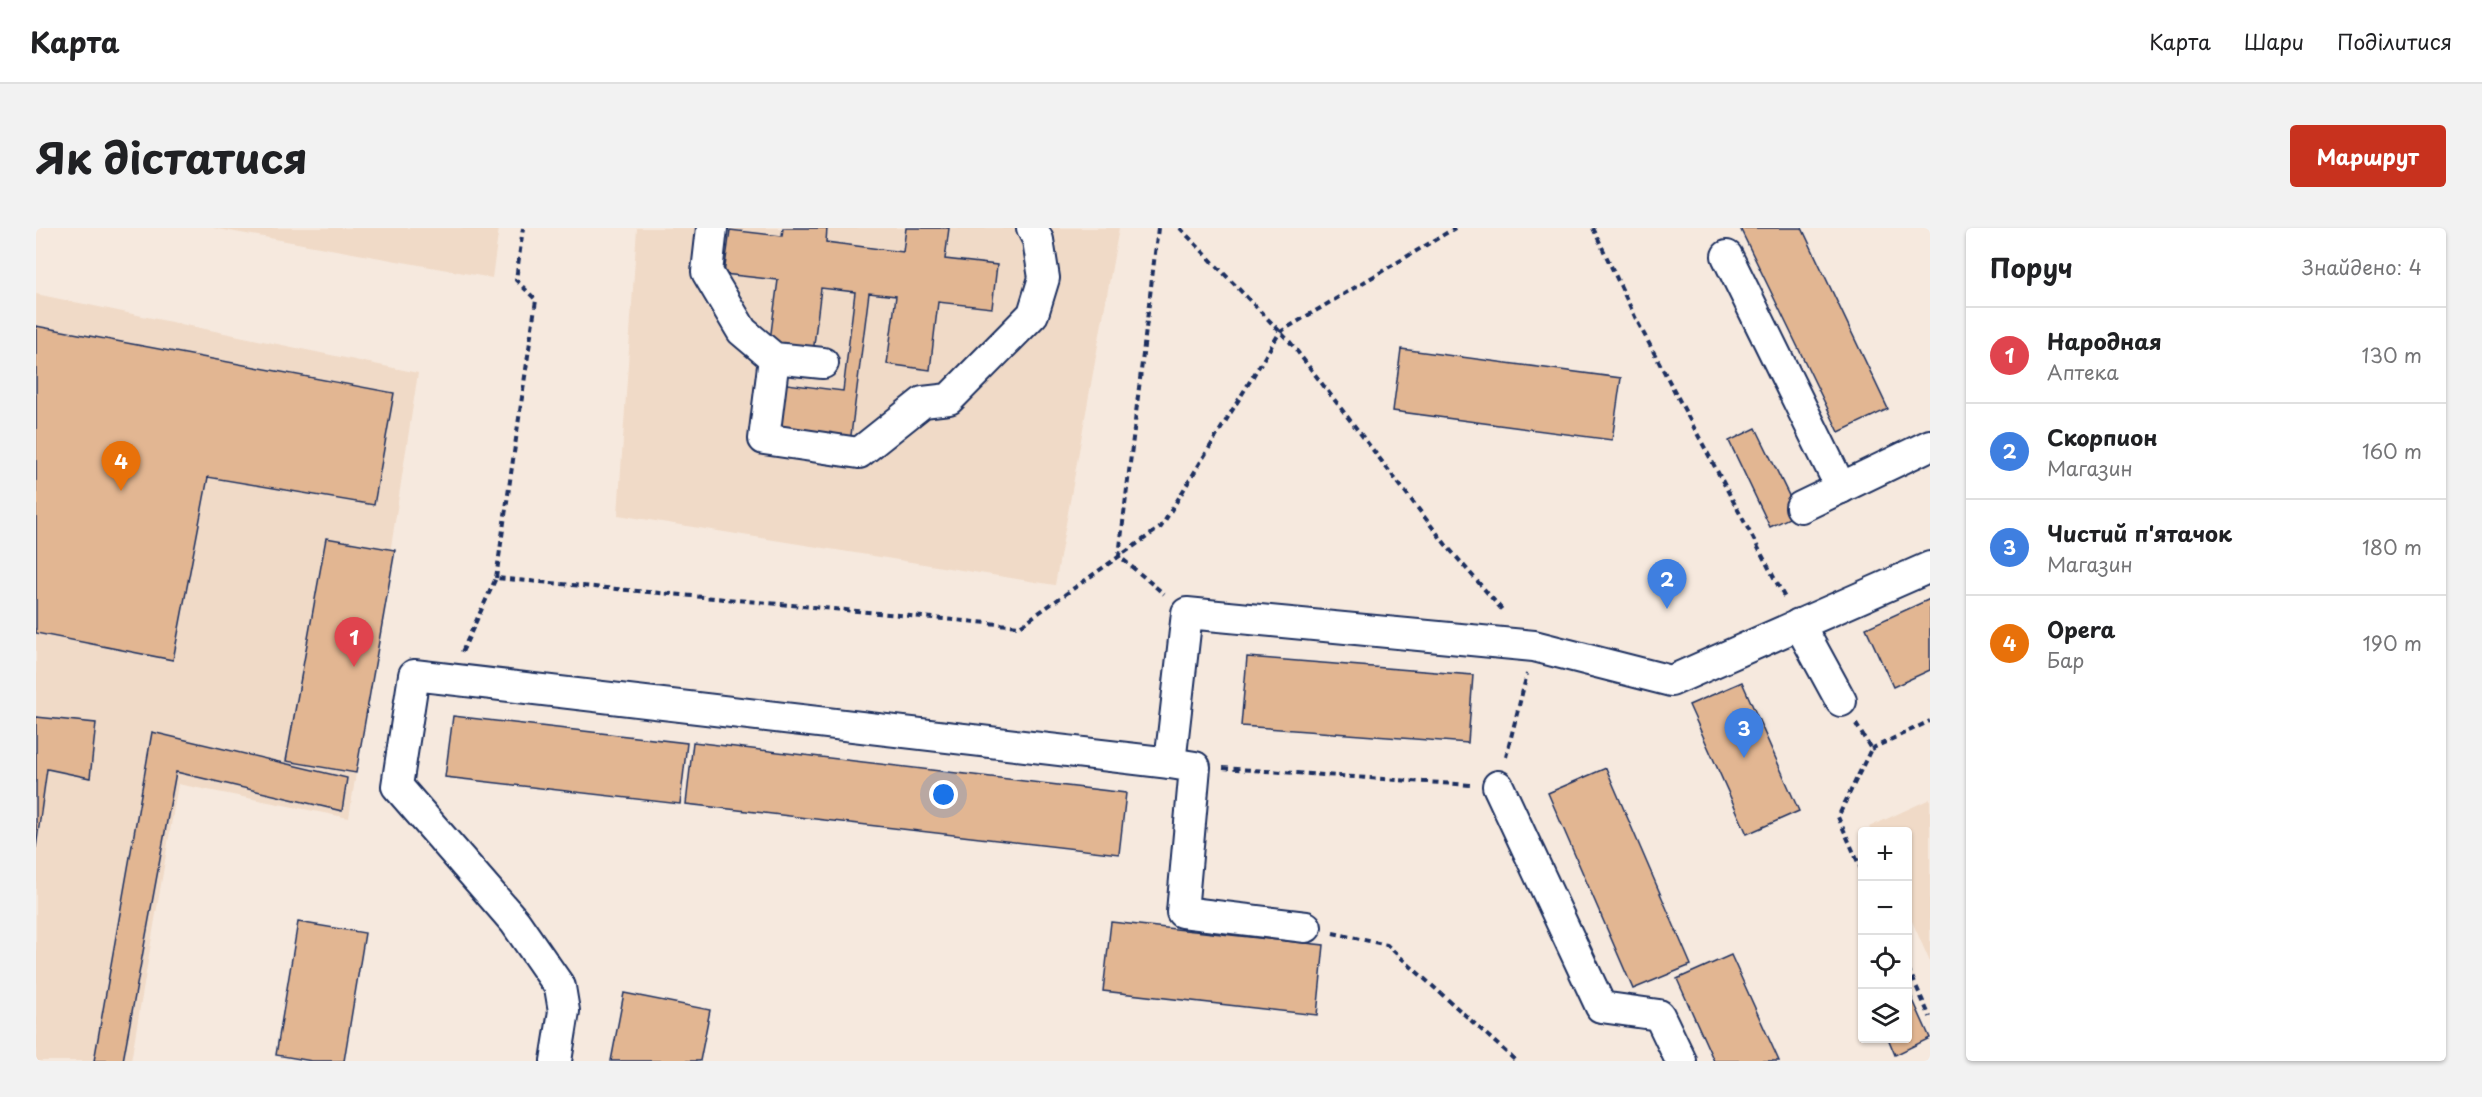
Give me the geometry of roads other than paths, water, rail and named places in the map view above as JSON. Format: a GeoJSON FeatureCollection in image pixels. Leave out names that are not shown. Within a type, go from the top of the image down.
{"type":"FeatureCollection","features":[{"type":"Feature","properties":{"kind":"lane"},"geometry":{"type":"LineString","coordinates":[[712,228],[707,272],[742,331],[774,358],[823,363]]}},
{"type":"Feature","properties":{"kind":"lane"},"geometry":{"type":"LineString","coordinates":[[774,358],[764,439],[859,453],[923,402],[949,399],[1033,314],[1044,278],[1038,240],[1032,228]]}},
{"type":"Feature","properties":{"kind":"lane"},"geometry":{"type":"LineString","coordinates":[[1727,256],[1841,488]]}},
{"type":"Feature","properties":{"kind":"lane"},"geometry":{"type":"LineString","coordinates":[[1801,507],[1930,445]]}},
{"type":"Feature","properties":{"kind":"lane"},"geometry":{"type":"LineString","coordinates":[[1306,927],[1182,912],[1187,613],[1534,646],[1671,681],[1930,567]]}},
{"type":"Feature","properties":{"kind":"lane"},"geometry":{"type":"LineString","coordinates":[[1799,624],[1841,701]]}},
{"type":"Feature","properties":{"kind":"lane"},"geometry":{"type":"LineString","coordinates":[[556,1061],[564,1011],[560,987],[515,922],[397,786],[414,675],[1183,765]]}},
{"type":"Feature","properties":{"kind":"lane"},"geometry":{"type":"LineString","coordinates":[[1498,786],[1601,1007],[1659,1015],[1681,1061]]}},
{"type":"Feature","properties":{"kind":"place","name":"Opera"},"geometry":{"type":"Point","coordinates":[121,491]}},
{"type":"Feature","properties":{"kind":"place","name":"Скорпион"},"geometry":{"type":"Point","coordinates":[1667,609]}},
{"type":"Feature","properties":{"kind":"place","name":"Народная"},"geometry":{"type":"Point","coordinates":[354,667]}},
{"type":"Feature","properties":{"kind":"place","name":"Чистий п'ятачок"},"geometry":{"type":"Point","coordinates":[1744,758]}}]}
